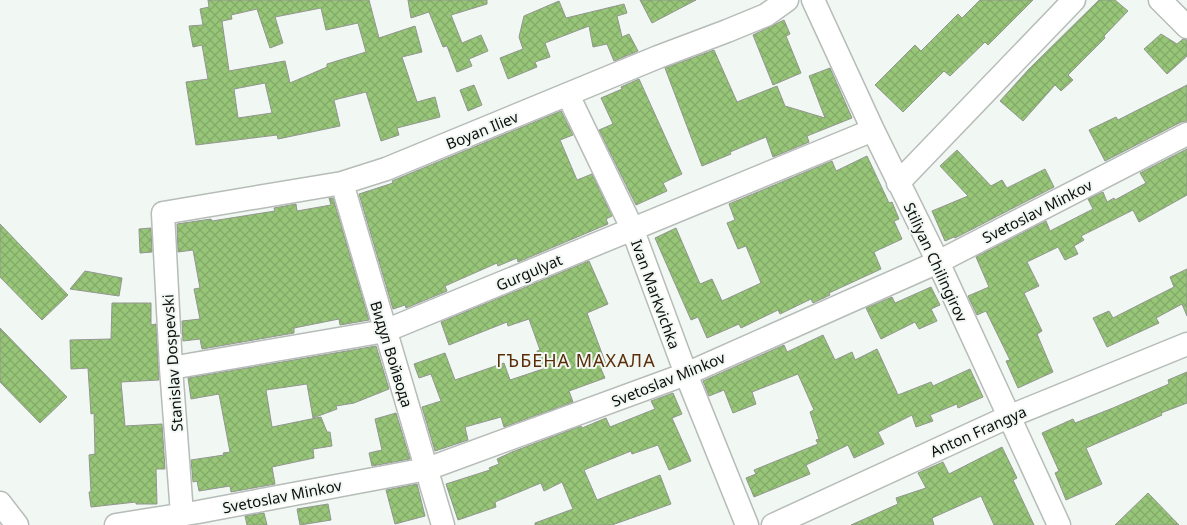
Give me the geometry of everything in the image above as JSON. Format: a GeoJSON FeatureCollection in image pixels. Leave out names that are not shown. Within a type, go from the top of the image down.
{"type":"FeatureCollection","features":[{"type":"Feature","properties":{"kind":"street","name":"Boyan Iliev"},"geometry":{"type":"LineString","coordinates":[[163,213],[342,183],[386,169],[658,57],[766,15],[787,0]]}},
{"type":"Feature","properties":{"kind":"street","name":"Stiliyan Chilingirov"},"geometry":{"type":"LineString","coordinates":[[813,0],[898,183],[938,262],[1059,525]]}},
{"type":"Feature","properties":{"kind":"street"},"geometry":{"type":"LineString","coordinates":[[898,183],[1074,0]]}},
{"type":"Feature","properties":{"kind":"street"},"geometry":{"type":"LineString","coordinates":[[1160,0],[1187,28]]}},
{"type":"Feature","properties":{"kind":"street","name":"Ivan Markvichka"},"geometry":{"type":"LineString","coordinates":[[568,95],[632,228],[686,374],[747,525]]}},
{"type":"Feature","properties":{"kind":"street","name":"Gurgulyat"},"geometry":{"type":"LineString","coordinates":[[171,368],[385,331],[873,130]]}},
{"type":"Feature","properties":{"kind":"street","name":"Svetoslav Minkov"},"geometry":{"type":"LineString","coordinates":[[116,525],[426,469],[686,374],[938,262],[1187,134]]}},
{"type":"Feature","properties":{"kind":"street","name":"Видул Войвода"},"geometry":{"type":"LineString","coordinates":[[342,183],[443,525]]}},
{"type":"Feature","properties":{"kind":"street","name":"Stanislav Dospevski"},"geometry":{"type":"LineString","coordinates":[[163,213],[171,368],[182,514]]}},
{"type":"Feature","properties":{"kind":"street","name":"Anton Frangya"},"geometry":{"type":"LineString","coordinates":[[773,525],[1008,416],[1187,344]]}},
{"type":"Feature","properties":{"kind":"street"},"geometry":{"type":"LineString","coordinates":[[0,503],[16,525]]}},
{"type":"Feature","properties":{"kind":"building"},"geometry":{"type":"Polygon","coordinates":[[[208,0],[369,0],[379,38],[415,26],[422,52],[402,57],[417,102],[435,97],[440,117],[397,128],[399,135],[381,141],[366,92],[334,100],[340,126],[278,139],[277,135],[196,145],[186,82],[208,79],[202,45],[193,47],[189,26],[203,25],[200,9],[209,7],[208,0]],[[321,8],[275,17],[283,43],[270,48],[257,9],[231,15],[232,19],[222,21],[229,71],[285,61],[290,83],[327,67],[327,64],[366,52],[358,23],[326,30],[321,8]],[[265,83],[234,89],[238,118],[272,113],[265,83]]]}},
{"type":"Feature","properties":{"kind":"building"},"geometry":{"type":"Polygon","coordinates":[[[408,0],[487,0],[487,4],[451,15],[462,43],[481,35],[488,51],[469,59],[472,66],[457,72],[447,46],[443,47],[429,12],[411,18],[408,0]]]}},
{"type":"Feature","properties":{"kind":"building"},"geometry":{"type":"Polygon","coordinates":[[[640,0],[696,0],[652,23],[640,0]]]}},
{"type":"Feature","properties":{"kind":"building"},"geometry":{"type":"Polygon","coordinates":[[[980,0],[1033,0],[988,45],[985,42],[950,76],[944,71],[903,112],[875,85],[915,45],[921,51],[958,14],[962,18],[980,0]]]}},
{"type":"Feature","properties":{"kind":"building"},"geometry":{"type":"Polygon","coordinates":[[[1099,0],[1115,0],[1128,11],[1104,36],[1105,38],[1068,75],[1073,80],[1061,91],[1055,85],[1023,121],[1000,101],[1029,69],[1099,0]]]}},
{"type":"Feature","properties":{"kind":"building"},"geometry":{"type":"Polygon","coordinates":[[[559,1],[566,18],[624,4],[627,13],[617,16],[622,37],[629,34],[638,51],[614,61],[607,44],[593,47],[589,26],[545,43],[550,57],[535,62],[537,67],[508,79],[500,58],[523,49],[519,37],[524,16],[559,1]]]}},
{"type":"Feature","properties":{"kind":"building"},"geometry":{"type":"Polygon","coordinates":[[[784,20],[790,34],[786,36],[801,73],[773,85],[753,35],[784,20]]]}},
{"type":"Feature","properties":{"kind":"building"},"geometry":{"type":"Polygon","coordinates":[[[1161,34],[1177,44],[1183,39],[1187,40],[1187,56],[1167,74],[1144,49],[1161,34]]]}},
{"type":"Feature","properties":{"kind":"building"},"geometry":{"type":"Polygon","coordinates":[[[714,50],[737,102],[777,86],[785,106],[825,118],[809,76],[830,68],[852,118],[807,136],[809,142],[773,157],[766,137],[702,166],[665,68],[714,50]]]}},
{"type":"Feature","properties":{"kind":"building"},"geometry":{"type":"Polygon","coordinates":[[[639,79],[682,174],[663,183],[667,191],[636,205],[599,130],[613,124],[601,98],[639,79]]]}},
{"type":"Feature","properties":{"kind":"building"},"geometry":{"type":"Polygon","coordinates":[[[474,85],[482,105],[468,111],[460,90],[474,85]]]}},
{"type":"Feature","properties":{"kind":"building"},"geometry":{"type":"Polygon","coordinates":[[[1187,85],[1187,121],[1181,122],[1105,161],[1089,130],[1116,117],[1118,120],[1187,85]]]}},
{"type":"Feature","properties":{"kind":"building"},"geometry":{"type":"Polygon","coordinates":[[[561,111],[573,135],[560,140],[577,180],[592,174],[612,216],[606,219],[608,224],[518,262],[517,258],[498,266],[497,263],[445,286],[447,291],[406,308],[405,305],[393,309],[359,194],[393,183],[392,181],[561,111]]]}},
{"type":"Feature","properties":{"kind":"building"},"geometry":{"type":"Polygon","coordinates":[[[1187,149],[1187,195],[1139,222],[1133,210],[1081,236],[1084,240],[1074,246],[1078,254],[1065,260],[1058,247],[1027,262],[1039,286],[1024,293],[1042,331],[1037,334],[1053,372],[1018,388],[1006,361],[1010,360],[986,311],[977,315],[968,296],[989,287],[976,257],[1046,221],[1050,231],[1093,209],[1088,199],[1103,192],[1107,202],[1114,198],[1115,200],[1146,183],[1140,173],[1187,149]]]}},
{"type":"Feature","properties":{"kind":"building"},"geometry":{"type":"Polygon","coordinates":[[[957,150],[991,186],[1002,180],[1007,188],[1045,169],[1054,187],[955,238],[945,241],[932,211],[968,196],[940,166],[957,150]]]}},
{"type":"Feature","properties":{"kind":"building"},"geometry":{"type":"Polygon","coordinates":[[[867,156],[889,203],[892,202],[899,219],[894,221],[902,239],[874,252],[881,269],[829,293],[830,295],[813,303],[811,299],[780,314],[778,310],[741,328],[739,324],[707,338],[698,317],[691,320],[655,238],[676,228],[700,284],[712,279],[722,301],[761,283],[746,246],[738,249],[727,223],[735,220],[729,204],[832,161],[836,171],[867,156]]]}},
{"type":"Feature","properties":{"kind":"building"},"geometry":{"type":"Polygon","coordinates":[[[329,198],[333,198],[369,320],[340,325],[339,319],[294,328],[294,333],[202,349],[200,339],[183,341],[182,321],[200,319],[194,289],[200,288],[193,250],[178,252],[177,224],[211,219],[212,221],[275,211],[274,208],[296,204],[297,211],[331,205],[329,198]]]}},
{"type":"Feature","properties":{"kind":"building"},"geometry":{"type":"Polygon","coordinates":[[[0,224],[68,295],[42,320],[0,277],[0,224]]]}},
{"type":"Feature","properties":{"kind":"building"},"geometry":{"type":"Polygon","coordinates":[[[151,228],[152,252],[140,253],[139,229],[151,228]]]}},
{"type":"Feature","properties":{"kind":"building"},"geometry":{"type":"Polygon","coordinates":[[[589,261],[608,304],[587,313],[607,367],[601,369],[605,378],[569,391],[573,402],[504,427],[501,417],[465,427],[468,440],[435,451],[422,407],[441,401],[431,374],[419,378],[414,364],[445,353],[455,380],[504,363],[510,380],[543,369],[537,351],[540,350],[529,319],[508,326],[507,322],[449,345],[441,322],[589,261]]]}},
{"type":"Feature","properties":{"kind":"building"},"geometry":{"type":"Polygon","coordinates":[[[1187,269],[1187,316],[1182,304],[1156,318],[1159,323],[1107,347],[1093,318],[1109,311],[1113,318],[1174,287],[1170,277],[1187,269]]]}},
{"type":"Feature","properties":{"kind":"building"},"geometry":{"type":"Polygon","coordinates":[[[85,271],[122,278],[119,296],[70,289],[85,271]]]}},
{"type":"Feature","properties":{"kind":"building"},"geometry":{"type":"Polygon","coordinates":[[[931,287],[940,305],[931,309],[937,321],[919,329],[915,322],[881,339],[866,308],[892,297],[895,303],[931,287]]]}},
{"type":"Feature","properties":{"kind":"building"},"geometry":{"type":"Polygon","coordinates":[[[112,303],[151,303],[151,325],[156,324],[159,380],[121,382],[125,426],[162,424],[165,469],[156,469],[157,504],[136,504],[136,502],[91,507],[89,455],[95,454],[94,413],[91,414],[88,368],[71,369],[70,340],[111,339],[112,303]]]}},
{"type":"Feature","properties":{"kind":"building"},"geometry":{"type":"Polygon","coordinates":[[[0,328],[67,397],[40,423],[0,382],[0,328]]]}},
{"type":"Feature","properties":{"kind":"building"},"geometry":{"type":"Polygon","coordinates":[[[823,335],[835,360],[852,352],[855,360],[877,349],[898,395],[931,382],[933,386],[970,369],[983,397],[958,408],[957,404],[930,415],[933,421],[916,427],[912,415],[878,432],[884,444],[854,458],[848,445],[806,465],[810,474],[754,497],[746,478],[756,474],[754,470],[818,444],[816,440],[819,439],[810,412],[814,410],[798,374],[752,392],[756,404],[733,413],[724,390],[709,396],[703,381],[784,345],[787,352],[823,335]]]}},
{"type":"Feature","properties":{"kind":"building"},"geometry":{"type":"Polygon","coordinates":[[[376,346],[389,389],[354,403],[336,406],[337,409],[313,418],[307,384],[266,390],[272,427],[321,417],[327,432],[330,432],[332,446],[313,449],[314,458],[272,467],[275,484],[231,492],[230,486],[199,491],[197,481],[193,482],[191,460],[224,455],[223,453],[230,452],[219,394],[191,399],[188,378],[376,346]]]}},
{"type":"Feature","properties":{"kind":"building"},"geometry":{"type":"Polygon","coordinates":[[[1187,372],[1187,403],[1086,448],[1102,484],[1066,500],[1055,473],[1059,471],[1042,433],[1073,419],[1075,423],[1113,408],[1169,384],[1168,380],[1187,372]]]}},
{"type":"Feature","properties":{"kind":"building"},"geometry":{"type":"Polygon","coordinates":[[[673,393],[682,414],[672,418],[691,461],[669,470],[658,445],[632,454],[631,451],[584,470],[597,500],[660,475],[671,504],[612,525],[535,525],[535,523],[573,509],[562,482],[544,491],[541,483],[495,502],[496,507],[458,520],[446,484],[490,470],[489,468],[499,464],[497,459],[581,426],[582,428],[606,418],[610,427],[655,409],[651,401],[673,393]]]}},
{"type":"Feature","properties":{"kind":"building"},"geometry":{"type":"Polygon","coordinates":[[[396,413],[410,459],[372,466],[369,453],[382,450],[375,419],[396,413]]]}},
{"type":"Feature","properties":{"kind":"building"},"geometry":{"type":"Polygon","coordinates":[[[1002,447],[1017,478],[1013,480],[1034,525],[994,525],[981,496],[932,518],[934,525],[851,525],[898,504],[896,498],[926,488],[918,473],[943,462],[949,474],[1002,447]]]}},
{"type":"Feature","properties":{"kind":"building"},"geometry":{"type":"Polygon","coordinates":[[[417,484],[425,516],[395,524],[386,490],[417,484]]]}},
{"type":"Feature","properties":{"kind":"building"},"geometry":{"type":"Polygon","coordinates":[[[1148,493],[1179,525],[1115,525],[1148,493]]]}},
{"type":"Feature","properties":{"kind":"building"},"geometry":{"type":"Polygon","coordinates":[[[328,504],[331,520],[300,525],[297,509],[328,504]]]}},
{"type":"Feature","properties":{"kind":"building"},"geometry":{"type":"Polygon","coordinates":[[[264,513],[267,525],[247,525],[245,516],[264,513]]]}},
{"type":"Feature","properties":{"kind":"district","name":"ГЪБЕНА МАХАЛА"},"geometry":{"type":"Point","coordinates":[576,360]}}]}
